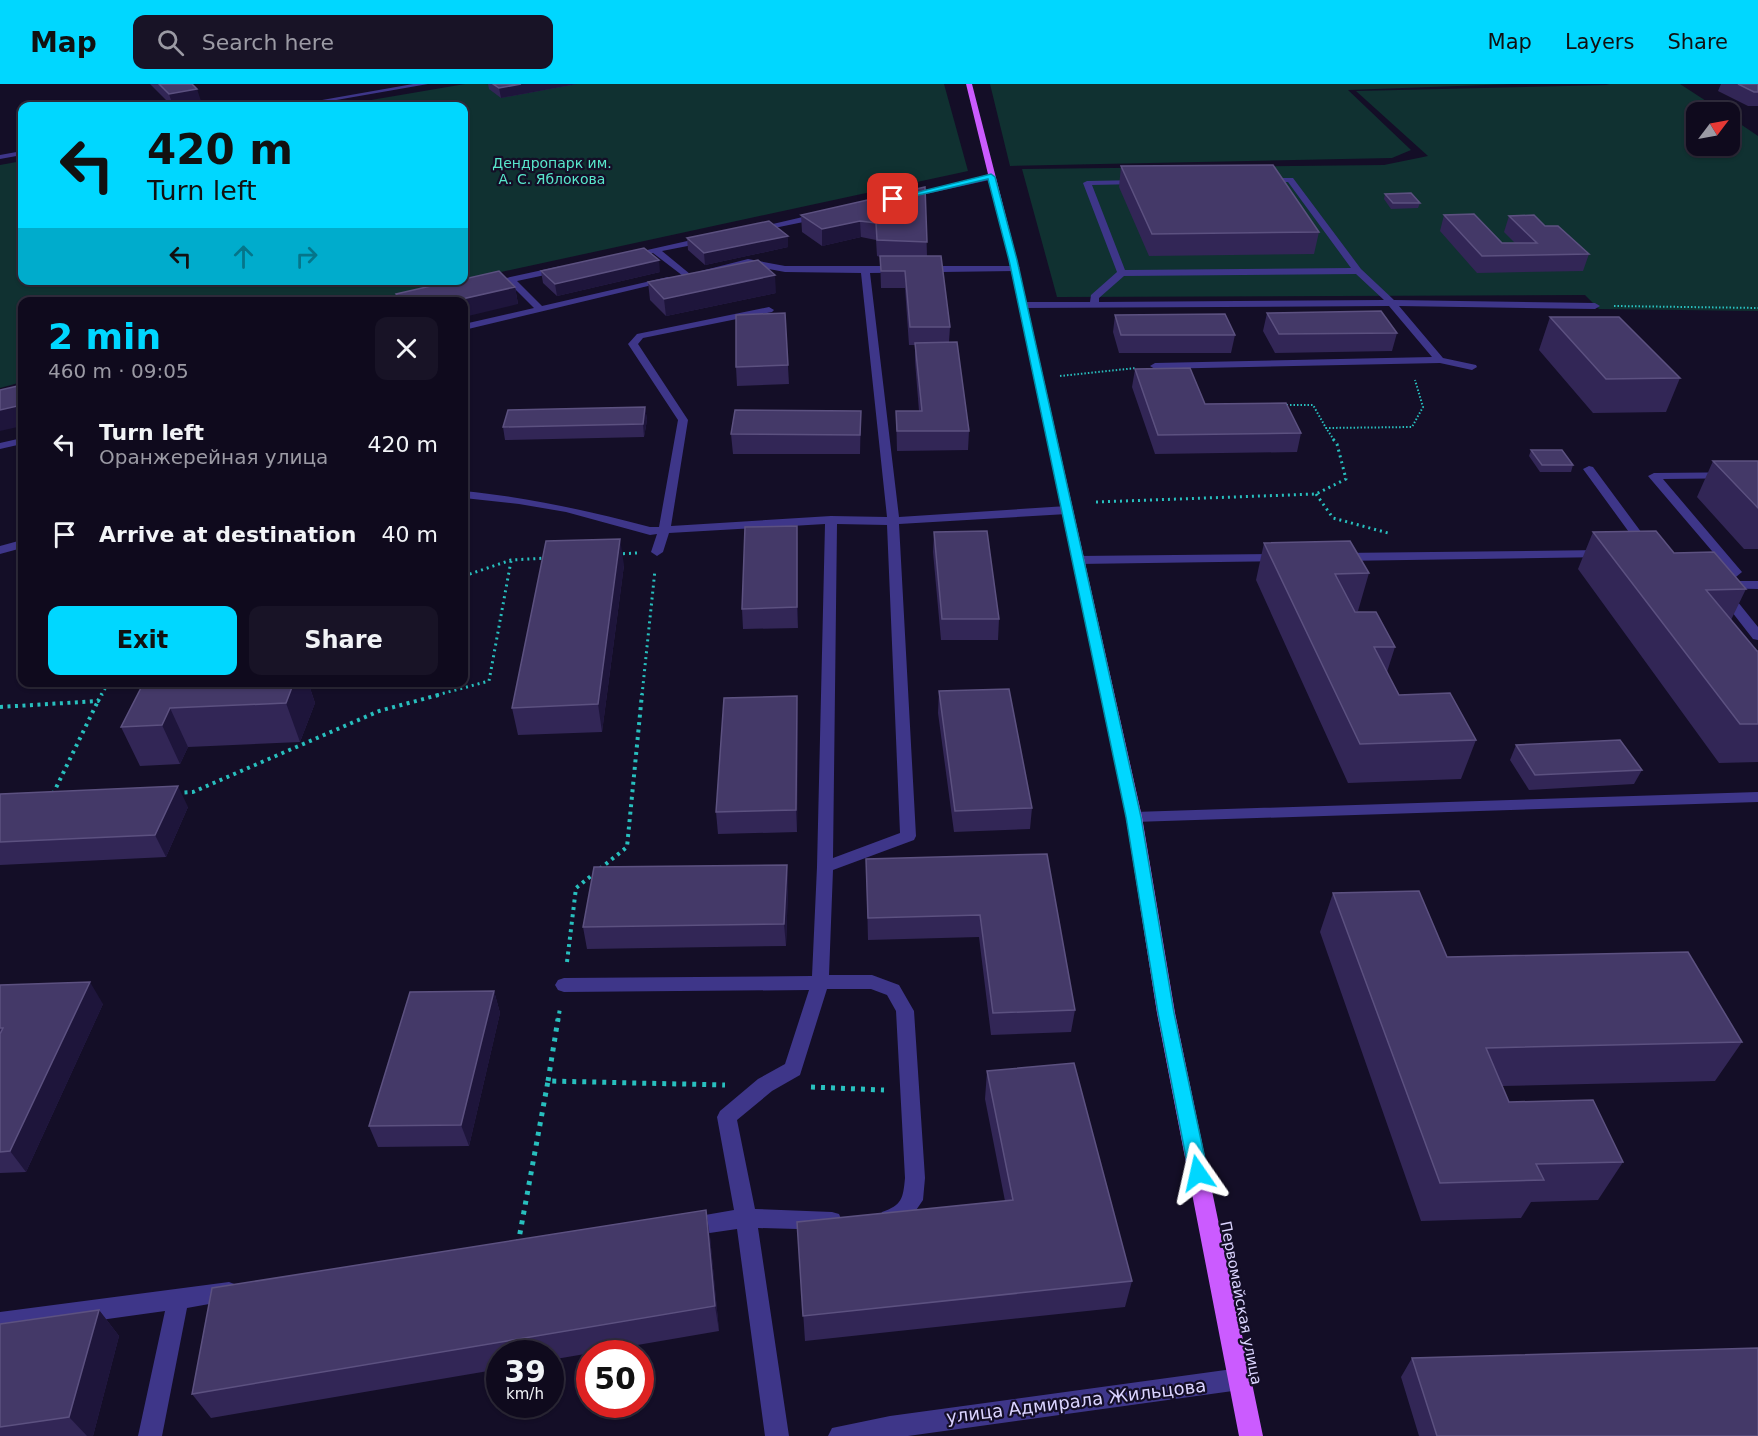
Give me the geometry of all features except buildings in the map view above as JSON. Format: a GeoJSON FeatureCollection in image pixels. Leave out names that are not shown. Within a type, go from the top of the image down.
{"type":"FeatureCollection","features":[{"type":"Feature","properties":{"kind":"main road","name":"Первомайская улица"},"geometry":{"type":"LineString","coordinates":[[969,84],[1015,268],[1134,817],[1166,1013],[1251,1436]]}},
{"type":"Feature","properties":{"kind":"street"},"geometry":{"type":"LineString","coordinates":[[316,102],[425,84]]}},
{"type":"Feature","properties":{"kind":"street"},"geometry":{"type":"LineString","coordinates":[[0,157],[18,154]]}},
{"type":"Feature","properties":{"kind":"street"},"geometry":{"type":"LineString","coordinates":[[893,199],[991,177]]}},
{"type":"Feature","properties":{"kind":"street"},"geometry":{"type":"LineString","coordinates":[[1254,180],[1290,180],[1358,271],[1391,303],[1440,360]]}},
{"type":"Feature","properties":{"kind":"street"},"geometry":{"type":"LineString","coordinates":[[1122,273],[1087,183],[1147,182]]}},
{"type":"Feature","properties":{"kind":"street"},"geometry":{"type":"LineString","coordinates":[[746,231],[825,215]]}},
{"type":"Feature","properties":{"kind":"street"},"geometry":{"type":"LineString","coordinates":[[621,257],[711,238]]}},
{"type":"Feature","properties":{"kind":"street"},"geometry":{"type":"LineString","coordinates":[[655,250],[687,276]]}},
{"type":"Feature","properties":{"kind":"street"},"geometry":{"type":"LineString","coordinates":[[468,326],[748,262],[785,269],[1015,268]]}},
{"type":"Feature","properties":{"kind":"street"},"geometry":{"type":"LineString","coordinates":[[477,286],[566,268]]}},
{"type":"Feature","properties":{"kind":"street"},"geometry":{"type":"LineString","coordinates":[[825,867],[908,836],[893,521],[865,270]]}},
{"type":"Feature","properties":{"kind":"street"},"geometry":{"type":"LineString","coordinates":[[1095,305],[1094,297],[1122,273],[1358,271]]}},
{"type":"Feature","properties":{"kind":"street"},"geometry":{"type":"LineString","coordinates":[[511,280],[541,310]]}},
{"type":"Feature","properties":{"kind":"street"},"geometry":{"type":"LineString","coordinates":[[1023,305],[1391,303],[1595,306]]}},
{"type":"Feature","properties":{"kind":"street"},"geometry":{"type":"LineString","coordinates":[[657,552],[664,531],[682,420],[633,344],[640,336],[769,310]]}},
{"type":"Feature","properties":{"kind":"street"},"geometry":{"type":"LineString","coordinates":[[1155,366],[1440,360],[1472,367]]}},
{"type":"Feature","properties":{"kind":"street"},"geometry":{"type":"LineString","coordinates":[[0,446],[18,442]]}},
{"type":"Feature","properties":{"kind":"street"},"geometry":{"type":"LineString","coordinates":[[1589,469],[1651,554],[1639,554]]}},
{"type":"Feature","properties":{"kind":"street"},"geometry":{"type":"LineString","coordinates":[[1713,583],[1736,572],[1654,476],[1758,475]]}},
{"type":"Feature","properties":{"kind":"street"},"geometry":{"type":"LineString","coordinates":[[468,495],[538,504],[650,531],[831,520],[893,521],[1067,510]]}},
{"type":"Feature","properties":{"kind":"street"},"geometry":{"type":"LineString","coordinates":[[777,1436],[746,1218],[727,1117],[765,1085],[793,1069],[820,984],[825,867],[831,520]]}},
{"type":"Feature","properties":{"kind":"street"},"geometry":{"type":"LineString","coordinates":[[0,550],[18,545]]}},
{"type":"Feature","properties":{"kind":"street"},"geometry":{"type":"LineString","coordinates":[[1323,557],[1616,554]]}},
{"type":"Feature","properties":{"kind":"street"},"geometry":{"type":"LineString","coordinates":[[1078,560],[1299,557]]}},
{"type":"Feature","properties":{"kind":"street"},"geometry":{"type":"LineString","coordinates":[[1713,583],[1758,585]]}},
{"type":"Feature","properties":{"kind":"street"},"geometry":{"type":"LineString","coordinates":[[1713,583],[1758,636]]}},
{"type":"Feature","properties":{"kind":"street"},"geometry":{"type":"LineString","coordinates":[[1134,817],[1758,797]]}},
{"type":"Feature","properties":{"kind":"street"},"geometry":{"type":"LineString","coordinates":[[564,985],[872,982],[893,990],[905,1011],[915,1178],[914,1200],[899,1218],[872,1222]]}},
{"type":"Feature","properties":{"kind":"street"},"geometry":{"type":"LineString","coordinates":[[675,1228],[746,1218],[849,1221]]}},
{"type":"Feature","properties":{"kind":"street"},"geometry":{"type":"LineString","coordinates":[[0,1323],[249,1289]]}},
{"type":"Feature","properties":{"kind":"street"},"geometry":{"type":"LineString","coordinates":[[150,1436],[177,1299]]}},
{"type":"Feature","properties":{"kind":"street","name":"улица Адмирала Жильцова"},"geometry":{"type":"LineString","coordinates":[[840,1436],[913,1422],[1240,1379]]}},
{"type":"Feature","properties":{"kind":"path"},"geometry":{"type":"LineString","coordinates":[[1595,306],[1758,308]]}},
{"type":"Feature","properties":{"kind":"path"},"geometry":{"type":"LineString","coordinates":[[1326,428],[1412,427],[1423,407],[1414,378],[1440,360]]}},
{"type":"Feature","properties":{"kind":"path"},"geometry":{"type":"LineString","coordinates":[[1040,384],[1063,375],[1155,366]]}},
{"type":"Feature","properties":{"kind":"path"},"geometry":{"type":"LineString","coordinates":[[1096,501],[1316,494],[1346,479],[1336,444],[1313,405],[1279,405]]}},
{"type":"Feature","properties":{"kind":"path"},"geometry":{"type":"LineString","coordinates":[[1316,494],[1333,518],[1389,534]]}},
{"type":"Feature","properties":{"kind":"path"},"geometry":{"type":"LineString","coordinates":[[518,1244],[564,985],[576,888],[627,847],[657,552],[612,555]]}},
{"type":"Feature","properties":{"kind":"path"},"geometry":{"type":"LineString","coordinates":[[468,575],[511,560],[556,558]]}},
{"type":"Feature","properties":{"kind":"path"},"geometry":{"type":"LineString","coordinates":[[468,687],[489,681],[511,560]]}},
{"type":"Feature","properties":{"kind":"path"},"geometry":{"type":"LineString","coordinates":[[50,800],[106,687]]}},
{"type":"Feature","properties":{"kind":"path"},"geometry":{"type":"LineString","coordinates":[[169,793],[193,792],[379,711],[467,687]]}},
{"type":"Feature","properties":{"kind":"path"},"geometry":{"type":"LineString","coordinates":[[0,707],[98,701]]}},
{"type":"Feature","properties":{"kind":"path"},"geometry":{"type":"LineString","coordinates":[[548,1082],[765,1085]]}},
{"type":"Feature","properties":{"kind":"path"},"geometry":{"type":"LineString","coordinates":[[809,1087],[910,1091]]}},
{"type":"Feature","properties":{"kind":"green space","name":"Дендропарк им. А. С. Яблокова"},"geometry":{"type":"Polygon","coordinates":[[[465,84],[944,84],[968,171],[468,279],[468,102],[359,102],[465,84]]]}},
{"type":"Feature","properties":{"kind":"green space"},"geometry":{"type":"Polygon","coordinates":[[[990,84],[1513,84],[1348,90],[1411,150],[1392,158],[1010,166],[990,84]]]}},
{"type":"Feature","properties":{"kind":"green space"},"geometry":{"type":"Polygon","coordinates":[[[1606,84],[1680,84],[1708,102],[1686,102],[1686,156],[1740,156],[1740,124],[1758,136],[1758,311],[1599,309],[1585,295],[1057,297],[1022,169],[1384,165],[1428,156],[1356,91],[1610,85],[1606,84]]]}},
{"type":"Feature","properties":{"kind":"green space"},"geometry":{"type":"Polygon","coordinates":[[[18,162],[18,285],[444,285],[392,297],[18,297],[18,383],[0,388],[0,165],[18,162]]]}},
{"type":"Feature","properties":{"kind":"route"},"geometry":{"type":"LineString","coordinates":[[893,199],[991,177],[1013,260],[1134,817],[1166,1013],[1198,1173]]}}]}
